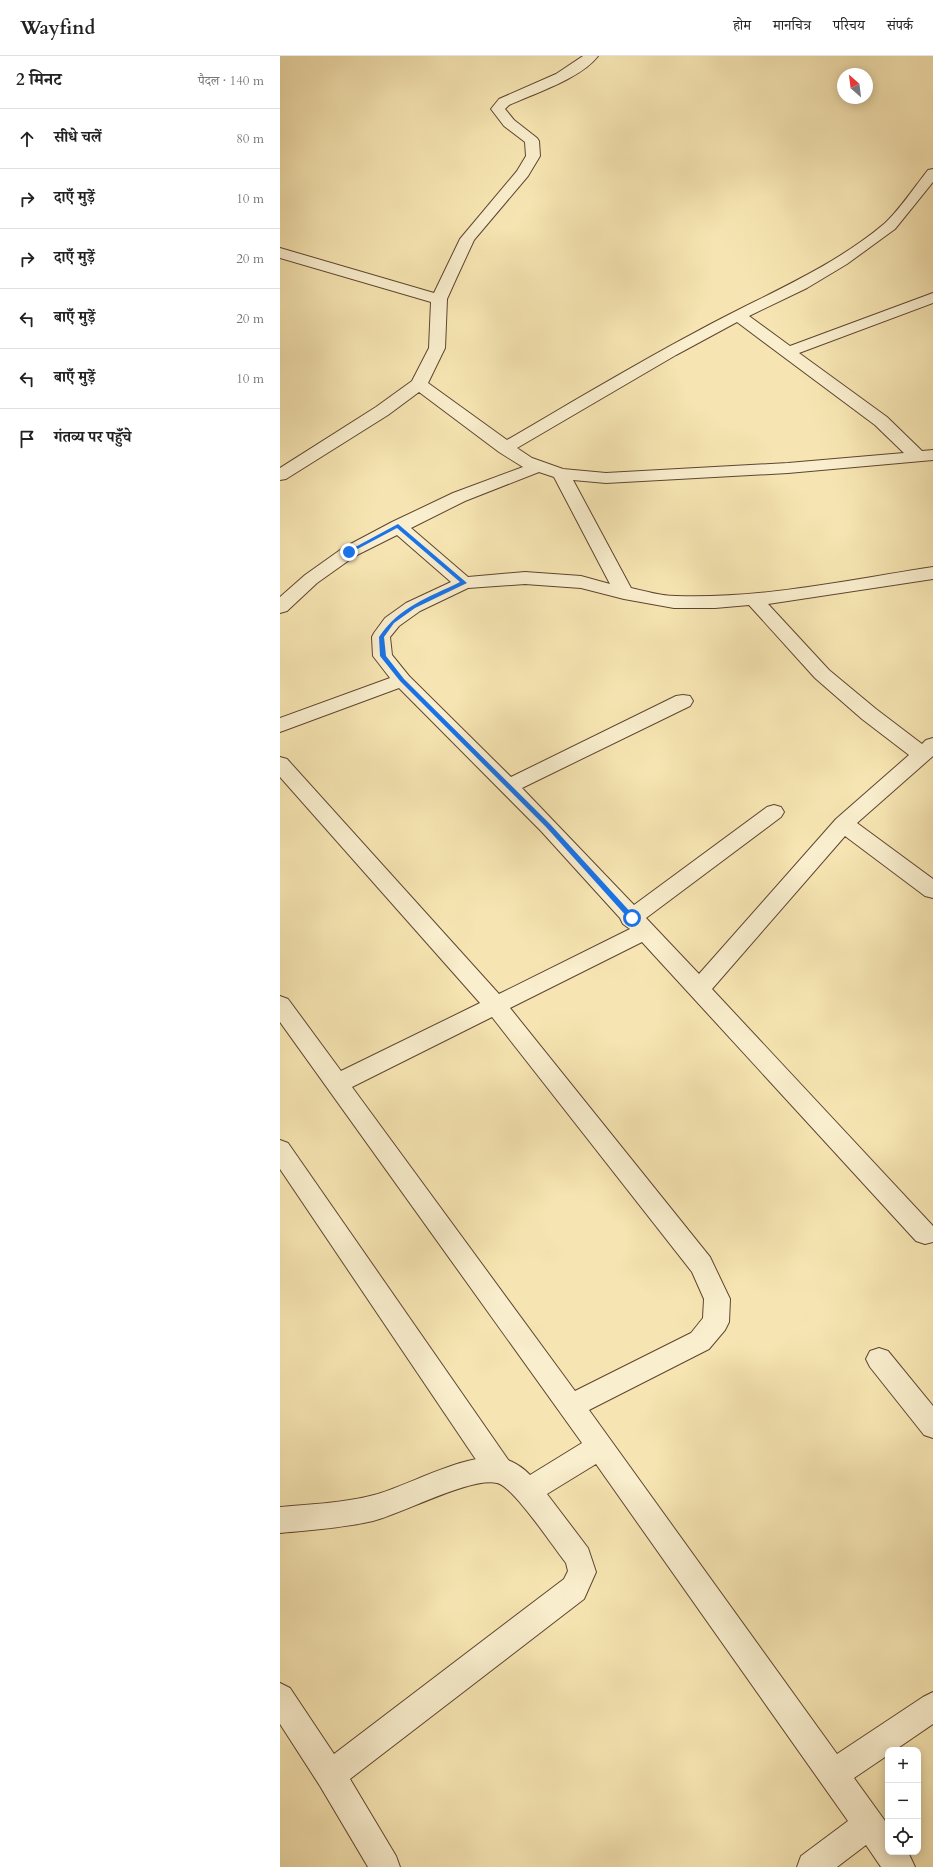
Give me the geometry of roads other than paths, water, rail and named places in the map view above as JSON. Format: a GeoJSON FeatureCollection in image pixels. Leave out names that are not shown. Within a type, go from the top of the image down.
{"type":"FeatureCollection","features":[{"type":"Feature","properties":{"kind":"street"},"geometry":{"type":"LineString","coordinates":[[280,475],[382,411],[419,384],[437,348],[438,299],[467,239],[523,172],[533,156],[532,141],[507,122],[498,109],[504,102],[562,76],[585,62],[591,56]]}},
{"type":"Feature","properties":{"kind":"street"},"geometry":{"type":"LineString","coordinates":[[505,448],[670,352],[738,315],[802,285],[842,261],[890,226],[933,173]]}},
{"type":"Feature","properties":{"kind":"street"},"geometry":{"type":"LineString","coordinates":[[280,253],[438,299]]}},
{"type":"Feature","properties":{"kind":"street"},"geometry":{"type":"LineString","coordinates":[[787,352],[933,298]]}},
{"type":"Feature","properties":{"kind":"street"},"geometry":{"type":"LineString","coordinates":[[738,315],[881,421],[925,456]]}},
{"type":"Feature","properties":{"kind":"street"},"geometry":{"type":"LineString","coordinates":[[419,384],[526,462],[561,474],[606,478],[788,468],[925,456]]}},
{"type":"Feature","properties":{"kind":"street"},"geometry":{"type":"LineString","coordinates":[[280,607],[312,579],[349,552],[398,526],[459,497],[537,467]]}},
{"type":"Feature","properties":{"kind":"street"},"geometry":{"type":"LineString","coordinates":[[561,474],[624,593]]}},
{"type":"Feature","properties":{"kind":"street"},"geometry":{"type":"LineString","coordinates":[[398,526],[464,583]]}},
{"type":"Feature","properties":{"kind":"street"},"geometry":{"type":"LineString","coordinates":[[925,1234],[548,826],[402,680],[383,656],[381,637],[392,622],[413,607],[464,583],[525,578],[580,582],[624,593],[674,602],[715,602],[754,599],[853,586],[933,573]]}},
{"type":"Feature","properties":{"kind":"street"},"geometry":{"type":"LineString","coordinates":[[699,989],[843,824],[928,749],[868,714],[822,674],[754,599]]}},
{"type":"Feature","properties":{"kind":"street"},"geometry":{"type":"LineString","coordinates":[[280,725],[402,680]]}},
{"type":"Feature","properties":{"kind":"street"},"geometry":{"type":"LineString","coordinates":[[509,786],[683,701]]}},
{"type":"Feature","properties":{"kind":"street"},"geometry":{"type":"LineString","coordinates":[[280,764],[495,1005],[701,1265],[717,1299],[716,1322],[700,1341],[571,1406]]}},
{"type":"Feature","properties":{"kind":"street"},"geometry":{"type":"LineString","coordinates":[[337,1084],[495,1005],[639,924],[774,812]]}},
{"type":"Feature","properties":{"kind":"street"},"geometry":{"type":"LineString","coordinates":[[843,824],[933,890]]}},
{"type":"Feature","properties":{"kind":"street"},"geometry":{"type":"LineString","coordinates":[[280,1005],[571,1406],[832,1774],[885,1846]]}},
{"type":"Feature","properties":{"kind":"street"},"geometry":{"type":"LineString","coordinates":[[280,1150],[499,1470]]}},
{"type":"Feature","properties":{"kind":"street"},"geometry":{"type":"LineString","coordinates":[[879,1359],[928,1411]]}},
{"type":"Feature","properties":{"kind":"street"},"geometry":{"type":"LineString","coordinates":[[528,1491],[600,1447]]}},
{"type":"Feature","properties":{"kind":"street"},"geometry":{"type":"LineString","coordinates":[[280,1520],[339,1514],[374,1508],[475,1471],[499,1470],[514,1477],[528,1491],[578,1557],[582,1572],[574,1589],[331,1776]]}},
{"type":"Feature","properties":{"kind":"street"},"geometry":{"type":"LineString","coordinates":[[280,1698],[331,1776],[385,1867]]}},
{"type":"Feature","properties":{"kind":"street"},"geometry":{"type":"LineString","coordinates":[[832,1774],[933,1707]]}},
{"type":"Feature","properties":{"kind":"street"},"geometry":{"type":"LineString","coordinates":[[812,1867],[869,1824]]}},
{"type":"Feature","properties":{"kind":"street"},"geometry":{"type":"LineString","coordinates":[[892,1855],[900,1867]]}}]}
